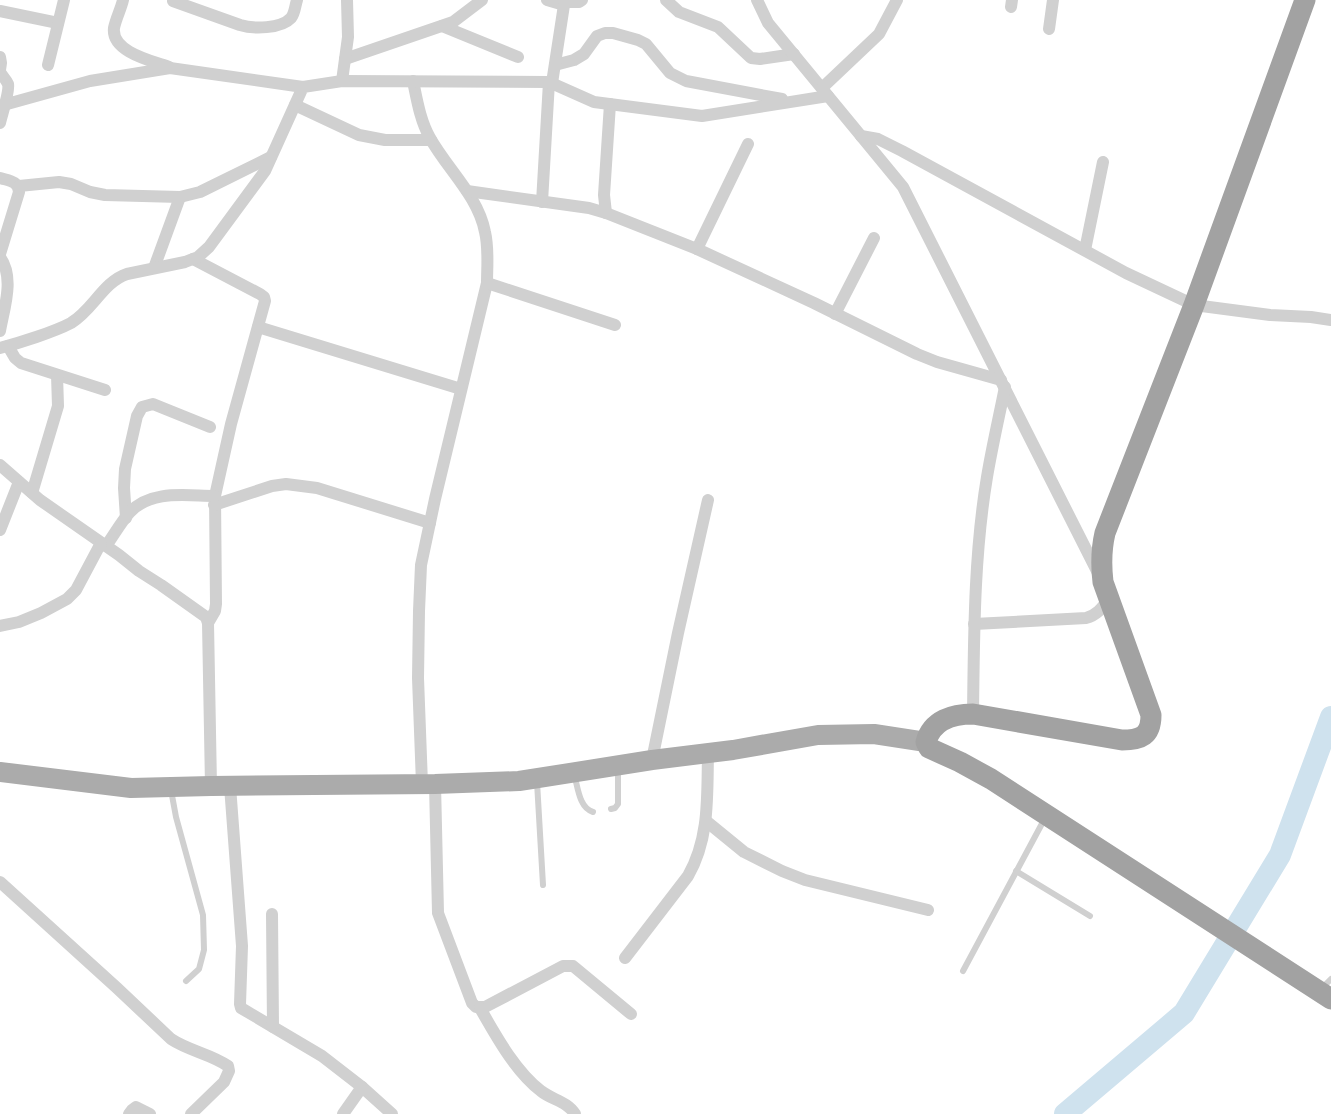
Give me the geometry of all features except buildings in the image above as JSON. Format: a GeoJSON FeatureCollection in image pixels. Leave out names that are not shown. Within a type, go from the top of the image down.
{"type":"FeatureCollection","features":[{"type":"Feature","properties":{"kind":"highway"},"geometry":{"type":"LineString","coordinates":[[1305,0],[1194,305],[1105,533],[1101,550],[1101,566],[1106,591],[1151,715],[1148,731],[1142,737],[1122,740],[962,714],[943,720],[930,730],[926,742],[928,748],[991,779],[1321,987]]}},
{"type":"Feature","properties":{"kind":"main road"},"geometry":{"type":"LineString","coordinates":[[0,772],[131,788],[428,784],[519,781],[652,760],[734,750],[818,735],[874,734],[926,742]]}},
{"type":"Feature","properties":{"kind":"street"},"geometry":{"type":"LineString","coordinates":[[48,65],[64,0]]}},
{"type":"Feature","properties":{"kind":"street"},"geometry":{"type":"LineString","coordinates":[[123,0],[114,29],[120,46],[132,54],[170,68],[303,87],[342,81],[551,83],[594,102],[702,116],[792,101],[825,92],[879,34],[897,0]]}},
{"type":"Feature","properties":{"kind":"street"},"geometry":{"type":"LineString","coordinates":[[172,1],[240,26],[259,28],[284,24],[293,15],[297,0]]}},
{"type":"Feature","properties":{"kind":"street"},"geometry":{"type":"LineString","coordinates":[[342,81],[348,37],[347,0]]}},
{"type":"Feature","properties":{"kind":"street"},"geometry":{"type":"LineString","coordinates":[[345,59],[453,22],[482,0]]}},
{"type":"Feature","properties":{"kind":"street"},"geometry":{"type":"LineString","coordinates":[[547,0],[564,5]]}},
{"type":"Feature","properties":{"kind":"street"},"geometry":{"type":"LineString","coordinates":[[542,202],[551,83],[564,5],[566,2],[579,3],[582,0]]}},
{"type":"Feature","properties":{"kind":"street"},"geometry":{"type":"LineString","coordinates":[[666,0],[679,12],[718,27],[751,58],[760,59],[794,54]]}},
{"type":"Feature","properties":{"kind":"street"},"geometry":{"type":"LineString","coordinates":[[757,0],[768,23],[903,187],[1106,591],[1099,611],[1086,618],[974,624]]}},
{"type":"Feature","properties":{"kind":"street"},"geometry":{"type":"LineString","coordinates":[[1049,29],[1053,0]]}},
{"type":"Feature","properties":{"kind":"street"},"geometry":{"type":"LineString","coordinates":[[0,11],[58,23]]}},
{"type":"Feature","properties":{"kind":"street"},"geometry":{"type":"LineString","coordinates":[[442,26],[518,57]]}},
{"type":"Feature","properties":{"kind":"street"},"geometry":{"type":"LineString","coordinates":[[555,65],[584,54],[597,36],[613,33],[646,44],[670,73],[686,81],[792,101]]}},
{"type":"Feature","properties":{"kind":"street"},"geometry":{"type":"LineString","coordinates":[[0,57],[1,75],[8,84],[0,123]]}},
{"type":"Feature","properties":{"kind":"street"},"geometry":{"type":"LineString","coordinates":[[2,105],[90,81],[170,68]]}},
{"type":"Feature","properties":{"kind":"street"},"geometry":{"type":"LineString","coordinates":[[413,81],[421,116],[431,140],[473,201],[486,234],[487,283],[421,565],[418,678],[438,913],[472,1004],[480,1008],[499,1040],[530,1081],[540,1091],[568,1105],[575,1114]]}},
{"type":"Feature","properties":{"kind":"street"},"geometry":{"type":"LineString","coordinates":[[105,390],[21,363],[4,347],[71,322],[118,277],[198,257],[209,247],[265,171],[303,87]]}},
{"type":"Feature","properties":{"kind":"street"},"geometry":{"type":"LineString","coordinates":[[606,213],[604,195],[610,104]]}},
{"type":"Feature","properties":{"kind":"street"},"geometry":{"type":"LineString","coordinates":[[295,105],[359,135],[385,140],[431,140]]}},
{"type":"Feature","properties":{"kind":"street"},"geometry":{"type":"LineString","coordinates":[[861,136],[887,143],[1126,273],[1194,305],[1331,320]]}},
{"type":"Feature","properties":{"kind":"street"},"geometry":{"type":"LineString","coordinates":[[697,249],[748,144]]}},
{"type":"Feature","properties":{"kind":"street"},"geometry":{"type":"LineString","coordinates":[[19,186],[59,182],[105,195],[180,197],[200,192],[272,157]]}},
{"type":"Feature","properties":{"kind":"street"},"geometry":{"type":"LineString","coordinates":[[1085,250],[1103,162]]}},
{"type":"Feature","properties":{"kind":"street"},"geometry":{"type":"LineString","coordinates":[[0,178],[15,182],[19,186],[0,256],[8,281],[0,331]]}},
{"type":"Feature","properties":{"kind":"street"},"geometry":{"type":"LineString","coordinates":[[467,191],[589,208],[606,213],[697,249],[927,358],[1003,383]]}},
{"type":"Feature","properties":{"kind":"street"},"geometry":{"type":"LineString","coordinates":[[154,268],[180,197]]}},
{"type":"Feature","properties":{"kind":"street"},"geometry":{"type":"LineString","coordinates":[[835,314],[874,238]]}},
{"type":"Feature","properties":{"kind":"street"},"geometry":{"type":"LineString","coordinates":[[193,259],[264,297],[228,436],[215,501],[216,604],[208,622]]}},
{"type":"Feature","properties":{"kind":"street"},"geometry":{"type":"LineString","coordinates":[[487,283],[615,325]]}},
{"type":"Feature","properties":{"kind":"street"},"geometry":{"type":"LineString","coordinates":[[258,327],[461,389]]}},
{"type":"Feature","properties":{"kind":"street"},"geometry":{"type":"LineString","coordinates":[[32,493],[58,406],[57,375]]}},
{"type":"Feature","properties":{"kind":"street"},"geometry":{"type":"LineString","coordinates":[[973,714],[974,624],[980,537],[987,477],[1003,383]]}},
{"type":"Feature","properties":{"kind":"street"},"geometry":{"type":"LineString","coordinates":[[126,518],[125,469],[137,416],[142,407],[153,404],[210,427]]}},
{"type":"Feature","properties":{"kind":"street"},"geometry":{"type":"LineString","coordinates":[[0,465],[32,493],[139,571],[204,614],[208,622],[221,786],[242,946],[240,1004],[244,1010],[322,1056],[363,1087],[393,1114]]}},
{"type":"Feature","properties":{"kind":"street"},"geometry":{"type":"LineString","coordinates":[[0,530],[19,482]]}},
{"type":"Feature","properties":{"kind":"street"},"geometry":{"type":"LineString","coordinates":[[0,626],[30,618],[67,599],[76,590],[104,545],[135,507],[157,496],[215,501],[286,484],[317,488],[430,523]]}},
{"type":"Feature","properties":{"kind":"street"},"geometry":{"type":"LineString","coordinates":[[652,760],[708,500]]}},
{"type":"Feature","properties":{"kind":"street"},"geometry":{"type":"LineString","coordinates":[[625,958],[688,876],[695,861],[706,821],[708,752]]}},
{"type":"Feature","properties":{"kind":"street"},"geometry":{"type":"LineString","coordinates":[[706,821],[744,852],[782,871],[805,880],[928,910]]}},
{"type":"Feature","properties":{"kind":"street"},"geometry":{"type":"LineString","coordinates":[[0,882],[109,980],[171,1040],[228,1066],[229,1071],[224,1082],[191,1114]]}},
{"type":"Feature","properties":{"kind":"street"},"geometry":{"type":"LineString","coordinates":[[272,914],[273,1027]]}},
{"type":"Feature","properties":{"kind":"street"},"geometry":{"type":"LineString","coordinates":[[480,1008],[568,965],[573,966],[631,1014]]}},
{"type":"Feature","properties":{"kind":"street"},"geometry":{"type":"LineString","coordinates":[[343,1114],[363,1087]]}},
{"type":"Feature","properties":{"kind":"street"},"geometry":{"type":"LineString","coordinates":[[129,1114],[136,1107],[150,1114]]}},
{"type":"Feature","properties":{"kind":"lane"},"geometry":{"type":"LineString","coordinates":[[611,809],[618,804],[618,766]]}},
{"type":"Feature","properties":{"kind":"lane"},"geometry":{"type":"LineString","coordinates":[[574,773],[584,806],[593,812]]}},
{"type":"Feature","properties":{"kind":"lane"},"geometry":{"type":"LineString","coordinates":[[537,778],[543,885]]}},
{"type":"Feature","properties":{"kind":"lane"},"geometry":{"type":"LineString","coordinates":[[171,787],[176,817],[203,915],[204,950],[199,969],[186,981]]}},
{"type":"Feature","properties":{"kind":"lane"},"geometry":{"type":"LineString","coordinates":[[963,971],[1047,814]]}},
{"type":"Feature","properties":{"kind":"lane"},"geometry":{"type":"LineString","coordinates":[[1016,871],[1090,916]]}},
{"type":"Feature","properties":{"kind":"waterway"},"geometry":{"type":"LineString","coordinates":[[1065,1114],[1184,1013],[1280,855],[1331,717]]}}]}
